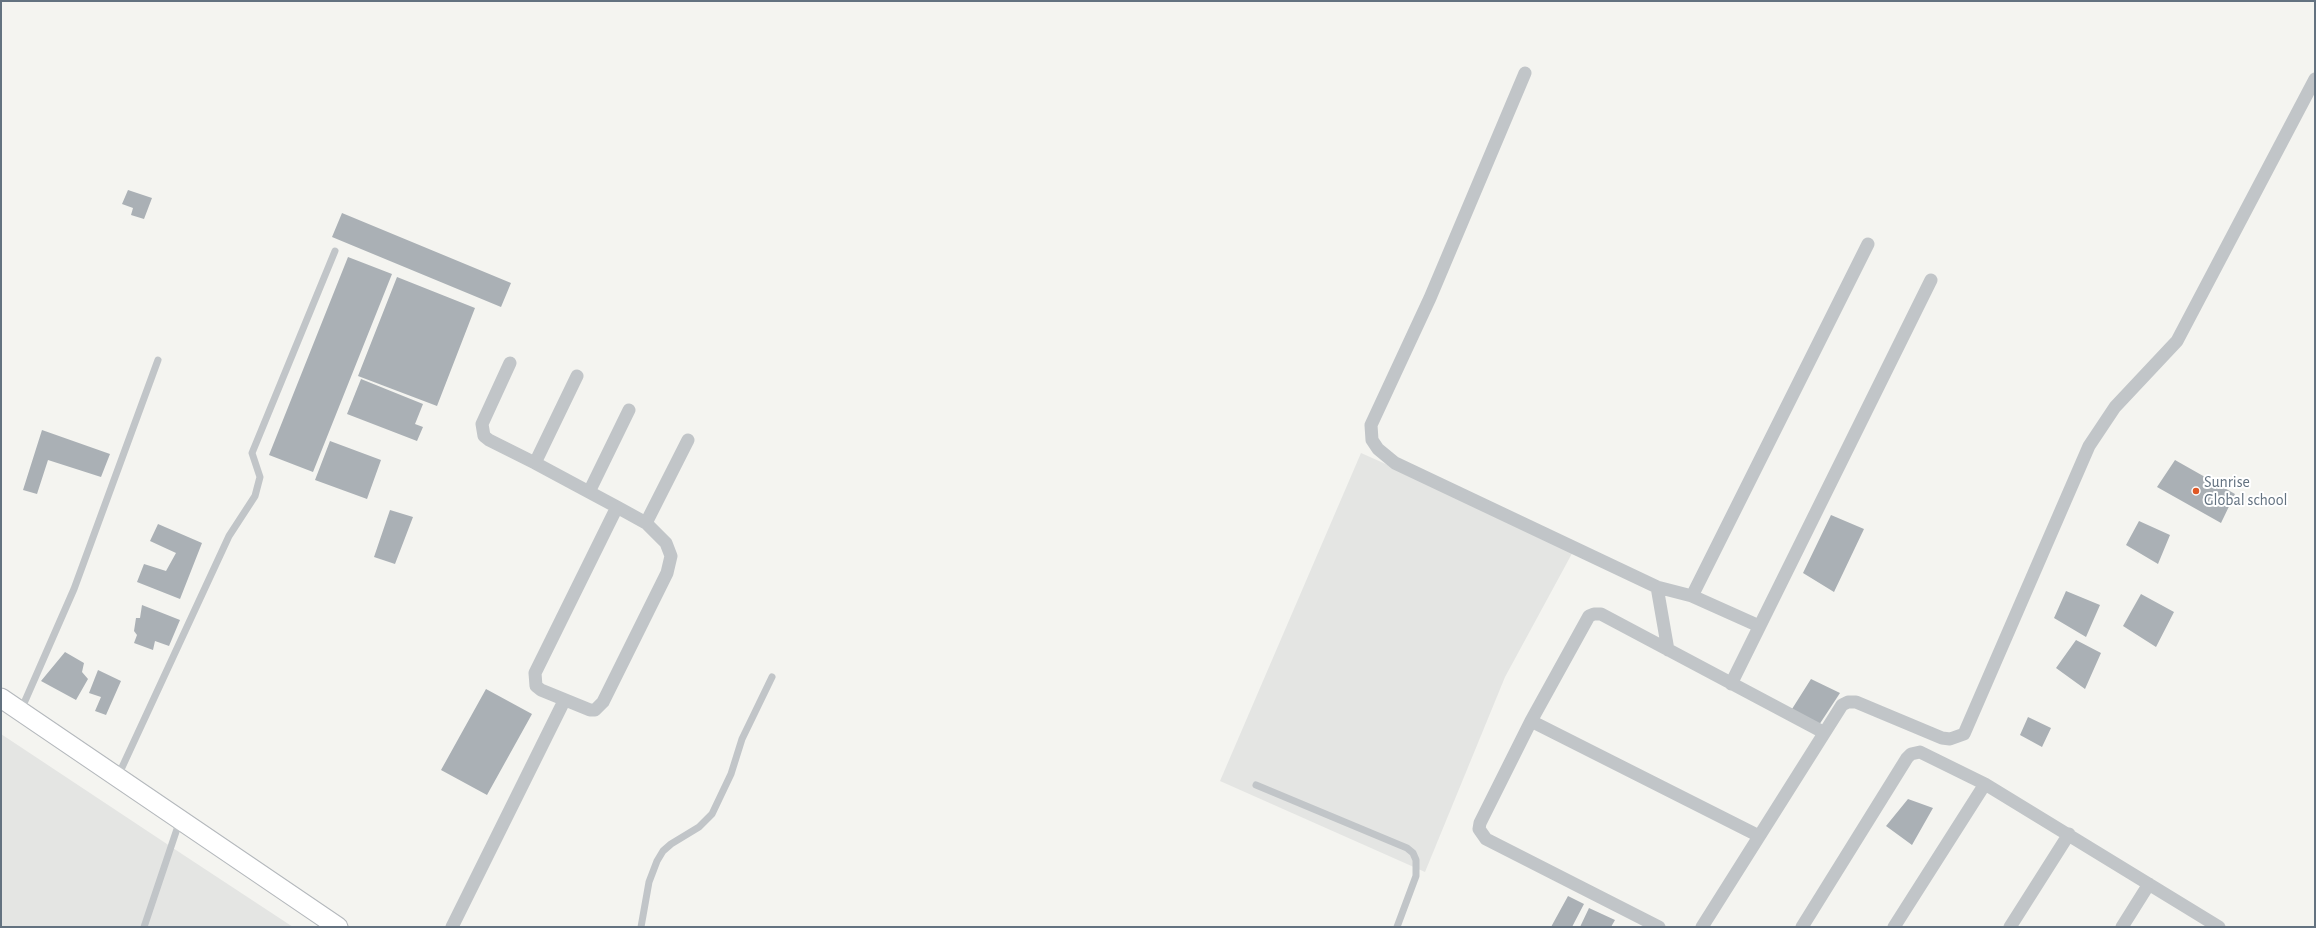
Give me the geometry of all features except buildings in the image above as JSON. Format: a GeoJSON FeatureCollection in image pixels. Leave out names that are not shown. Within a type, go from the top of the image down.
{"type":"FeatureCollection","features":[{"type":"Feature","properties":{"kind":"main road"},"geometry":{"type":"LineString","coordinates":[[1,698],[118,776],[338,927]]}},
{"type":"Feature","properties":{"kind":"street"},"geometry":{"type":"LineString","coordinates":[[1525,73],[1430,298],[1371,426],[1372,440],[1378,449],[1395,463],[1657,587],[1692,596],[1759,626]]}},
{"type":"Feature","properties":{"kind":"street"},"geometry":{"type":"LineString","coordinates":[[1702,927],[1838,708],[1848,702],[1856,702],[1942,738],[1950,739],[1964,734],[2089,446],[2115,407],[2176,341],[2315,80]]}},
{"type":"Feature","properties":{"kind":"street"},"geometry":{"type":"LineString","coordinates":[[1692,596],[1868,244]]}},
{"type":"Feature","properties":{"kind":"street"},"geometry":{"type":"LineString","coordinates":[[1731,684],[1931,280]]}},
{"type":"Feature","properties":{"kind":"street"},"geometry":{"type":"LineString","coordinates":[[510,363],[482,424],[482,430],[489,440],[535,463],[617,507],[646,523],[666,543],[671,556],[667,573],[600,707],[590,710],[564,701],[536,686],[535,673],[617,507]]}},
{"type":"Feature","properties":{"kind":"street"},"geometry":{"type":"LineString","coordinates":[[535,463],[577,376]]}},
{"type":"Feature","properties":{"kind":"street"},"geometry":{"type":"LineString","coordinates":[[589,492],[629,410]]}},
{"type":"Feature","properties":{"kind":"street"},"geometry":{"type":"LineString","coordinates":[[646,523],[688,440]]}},
{"type":"Feature","properties":{"kind":"street"},"geometry":{"type":"LineString","coordinates":[[1657,587],[1668,650]]}},
{"type":"Feature","properties":{"kind":"street"},"geometry":{"type":"LineString","coordinates":[[1659,927],[1481,834],[1480,823],[1531,721],[1585,622],[1594,614],[1601,614],[1823,732]]}},
{"type":"Feature","properties":{"kind":"street"},"geometry":{"type":"LineString","coordinates":[[452,927],[564,701]]}},
{"type":"Feature","properties":{"kind":"street"},"geometry":{"type":"LineString","coordinates":[[1531,721],[1759,836]]}},
{"type":"Feature","properties":{"kind":"street"},"geometry":{"type":"LineString","coordinates":[[1802,927],[1911,754],[1920,752],[1985,784],[2069,834],[2216,926]]}},
{"type":"Feature","properties":{"kind":"street"},"geometry":{"type":"LineString","coordinates":[[1894,927],[1985,784]]}},
{"type":"Feature","properties":{"kind":"street"},"geometry":{"type":"LineString","coordinates":[[2010,927],[2069,834]]}},
{"type":"Feature","properties":{"kind":"street"},"geometry":{"type":"LineString","coordinates":[[2122,927],[2149,884]]}},
{"type":"Feature","properties":{"kind":"lane"},"geometry":{"type":"LineString","coordinates":[[118,776],[229,536],[255,496],[260,477],[252,453],[335,251]]}},
{"type":"Feature","properties":{"kind":"lane"},"geometry":{"type":"LineString","coordinates":[[20,711],[74,589],[158,360]]}},
{"type":"Feature","properties":{"kind":"lane"},"geometry":{"type":"LineString","coordinates":[[641,927],[649,882],[657,861],[671,844],[699,827],[712,814],[731,774],[742,739],[772,677]]}},
{"type":"Feature","properties":{"kind":"lane"},"geometry":{"type":"LineString","coordinates":[[1256,785],[1407,848],[1413,853],[1416,860],[1416,876],[1397,927]]}},
{"type":"Feature","properties":{"kind":"lane"},"geometry":{"type":"LineString","coordinates":[[144,927],[180,820]]}},
{"type":"Feature","properties":{"kind":"shaded area"},"geometry":{"type":"Polygon","coordinates":[[[1361,453],[1575,548],[1505,677],[1425,872],[1220,781],[1361,453]]]}},
{"type":"Feature","properties":{"kind":"shaded area"},"geometry":{"type":"Polygon","coordinates":[[[1,734],[182,854],[293,927],[1,927],[1,734]]]}},
{"type":"Feature","properties":{"kind":"place","name":"Sunrise Global school"},"geometry":{"type":"Point","coordinates":[2196,491]}}]}
